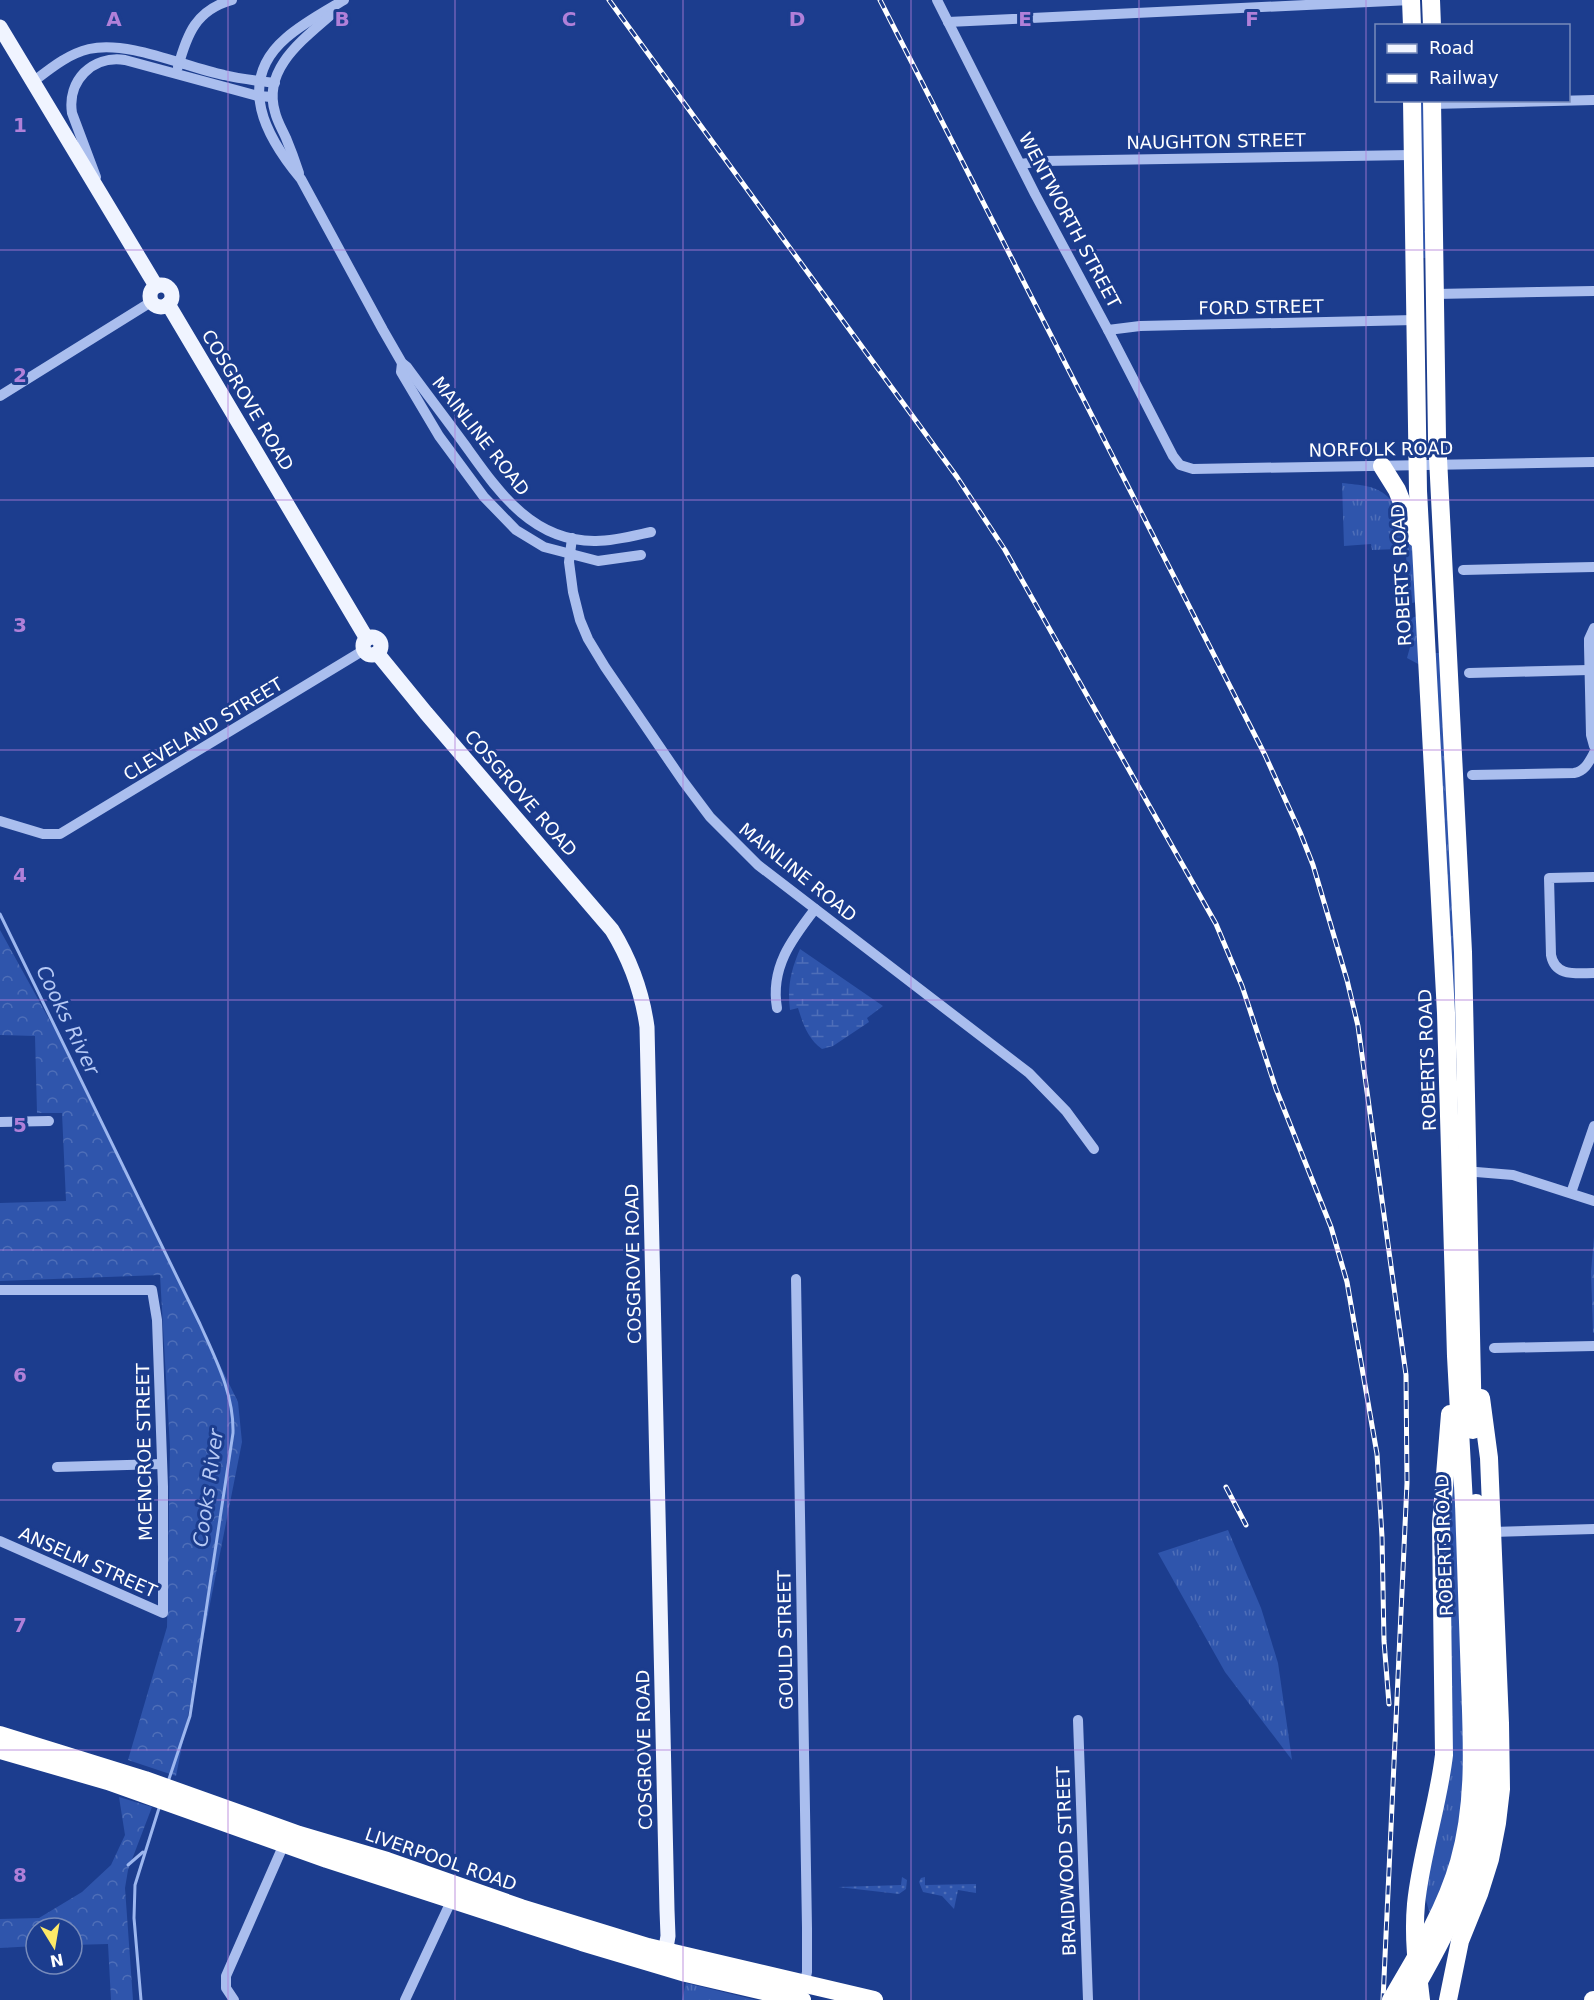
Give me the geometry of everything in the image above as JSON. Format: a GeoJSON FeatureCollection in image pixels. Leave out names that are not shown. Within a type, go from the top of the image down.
{"type":"FeatureCollection","features":[{"type":"Feature","properties":{"kind":"highway"},"geometry":{"type":"LineString","coordinates":[[1411,0],[1412,24]]}},
{"type":"Feature","properties":{"kind":"highway"},"geometry":{"type":"LineString","coordinates":[[1431,0],[1432,24]]}},
{"type":"Feature","properties":{"kind":"highway","name":"ROBERTS ROAD"},"geometry":{"type":"LineString","coordinates":[[1391,2000],[1445,1901],[1460,1860],[1468,1827],[1473,1772],[1471,1343],[1443,941],[1421,551],[1417,465],[1412,102]]}},
{"type":"Feature","properties":{"kind":"highway","name":"ROBERTS ROAD"},"geometry":{"type":"LineString","coordinates":[[1408,2000],[1437,1950],[1457,1909],[1469,1877],[1482,1833],[1486,1757],[1470,1503],[1456,1356],[1462,921],[1438,465],[1432,102]]}},
{"type":"Feature","properties":{"kind":"highway"},"geometry":{"type":"LineString","coordinates":[[1382,466],[1397,490],[1421,551]]}},
{"type":"Feature","properties":{"kind":"highway"},"geometry":{"type":"LineString","coordinates":[[1450,1997],[1456,1954],[1490,1859],[1501,1789],[1486,1426],[1471,1343]]}},
{"type":"Feature","properties":{"kind":"highway"},"geometry":{"type":"LineString","coordinates":[[1421,2000],[1415,1940],[1419,1882],[1439,1792],[1444,1755],[1441,1524],[1456,1356]]}},
{"type":"Feature","properties":{"kind":"highway","name":"LIVERPOOL ROAD"},"geometry":{"type":"LineString","coordinates":[[0,1735],[186,1802],[284,1844],[455,1893],[664,1959],[802,1995],[874,2000]]}},
{"type":"Feature","properties":{"kind":"highway","name":"LIVERPOOL ROAD"},"geometry":{"type":"LineString","coordinates":[[0,1750],[142,1786]]}},
{"type":"Feature","properties":{"kind":"highway","name":"LIVERPOOL ROAD"},"geometry":{"type":"LineString","coordinates":[[186,1802],[387,1861],[455,1893]]}},
{"type":"Feature","properties":{"kind":"highway"},"geometry":{"type":"LineString","coordinates":[[1419,1882],[1427,1921],[1436,1931],[1453,1933],[1467,1922]]}},
{"type":"Feature","properties":{"kind":"main road"},"geometry":{"type":"LineString","coordinates":[[0,27],[156,286]]}},
{"type":"Feature","properties":{"kind":"main road"},"geometry":{"type":"LineString","coordinates":[[163,285],[169,288],[172,298],[168,304],[159,307],[151,302],[150,295],[156,286],[163,285]]}},
{"type":"Feature","properties":{"kind":"main road","name":"COSGROVE ROAD"},"geometry":{"type":"LineString","coordinates":[[168,304],[369,648],[612,930],[631,964],[642,1000],[647,1039],[668,1936],[664,1959]]}},
{"type":"Feature","properties":{"kind":"street"},"geometry":{"type":"LineString","coordinates":[[177,68],[188,36],[195,24],[213,8],[232,0]]}},
{"type":"Feature","properties":{"kind":"street","name":"MAINLINE ROAD"},"geometry":{"type":"LineString","coordinates":[[345,0],[294,31],[270,56],[260,81],[258,96],[267,129],[284,158],[301,179],[402,363],[501,494],[526,518],[551,532],[572,538],[595,541],[651,532]]}},
{"type":"Feature","properties":{"kind":"street","name":"MAINLINE ROAD"},"geometry":{"type":"LineString","coordinates":[[301,179],[293,154],[275,114],[272,97],[275,83],[287,55],[345,0]]}},
{"type":"Feature","properties":{"kind":"street","name":"WENTWORTH STREET"},"geometry":{"type":"LineString","coordinates":[[937,0],[1050,223],[1173,456]]}},
{"type":"Feature","properties":{"kind":"street"},"geometry":{"type":"LineString","coordinates":[[948,22],[1411,0]]}},
{"type":"Feature","properties":{"kind":"street"},"geometry":{"type":"LineString","coordinates":[[34,81],[71,55],[98,47],[124,49],[258,96],[272,97]]}},
{"type":"Feature","properties":{"kind":"street"},"geometry":{"type":"LineString","coordinates":[[103,196],[72,113],[71,96],[77,81],[88,69],[110,60],[125,60],[275,83]]}},
{"type":"Feature","properties":{"kind":"street"},"geometry":{"type":"LineString","coordinates":[[1570,100],[1594,100]]}},
{"type":"Feature","properties":{"kind":"street","name":"NAUGHTON STREET"},"geometry":{"type":"LineString","coordinates":[[1021,164],[1043,160],[1412,155]]}},
{"type":"Feature","properties":{"kind":"street"},"geometry":{"type":"LineString","coordinates":[[1435,294],[1594,291]]}},
{"type":"Feature","properties":{"kind":"street"},"geometry":{"type":"LineString","coordinates":[[0,396],[151,302]]}},
{"type":"Feature","properties":{"kind":"street","name":"FORD STREET"},"geometry":{"type":"LineString","coordinates":[[1108,330],[1140,326],[1415,320]]}},
{"type":"Feature","properties":{"kind":"street","name":"MAINLINE ROAD"},"geometry":{"type":"LineString","coordinates":[[402,363],[401,372],[439,436],[483,497],[516,530],[544,547],[598,561],[641,555]]}},
{"type":"Feature","properties":{"kind":"street","name":"NORFOLK ROAD"},"geometry":{"type":"LineString","coordinates":[[1173,456],[1180,465],[1193,469],[1594,462]]}},
{"type":"Feature","properties":{"kind":"street","name":"MAINLINE ROAD"},"geometry":{"type":"LineString","coordinates":[[572,538],[569,554],[573,592],[580,620],[588,639],[683,781],[710,817],[758,865],[1029,1073],[1066,1111],[1094,1149]]}},
{"type":"Feature","properties":{"kind":"street"},"geometry":{"type":"LineString","coordinates":[[1463,570],[1594,567]]}},
{"type":"Feature","properties":{"kind":"street"},"geometry":{"type":"LineString","coordinates":[[1594,628],[1589,639],[1591,735],[1594,746]]}},
{"type":"Feature","properties":{"kind":"street","name":"CLEVELAND STREET"},"geometry":{"type":"LineString","coordinates":[[0,820],[43,834],[60,834],[369,648]]}},
{"type":"Feature","properties":{"kind":"street"},"geometry":{"type":"LineString","coordinates":[[1469,673],[1589,670]]}},
{"type":"Feature","properties":{"kind":"street"},"geometry":{"type":"LineString","coordinates":[[1472,775],[1574,773],[1582,770],[1594,753]]}},
{"type":"Feature","properties":{"kind":"street"},"geometry":{"type":"LineString","coordinates":[[1594,877],[1549,878],[1552,960],[1559,970],[1570,973],[1594,973]]}},
{"type":"Feature","properties":{"kind":"street"},"geometry":{"type":"LineString","coordinates":[[777,1008],[776,984],[782,958],[815,909]]}},
{"type":"Feature","properties":{"kind":"street"},"geometry":{"type":"LineString","coordinates":[[0,1122],[49,1121]]}},
{"type":"Feature","properties":{"kind":"street"},"geometry":{"type":"LineString","coordinates":[[1570,1193],[1594,1126]]}},
{"type":"Feature","properties":{"kind":"street"},"geometry":{"type":"LineString","coordinates":[[1460,1171],[1513,1175],[1594,1201]]}},
{"type":"Feature","properties":{"kind":"street","name":"GOULD STREET"},"geometry":{"type":"LineString","coordinates":[[796,1279],[807,1928],[807,1972],[802,1995]]}},
{"type":"Feature","properties":{"kind":"street","name":"MCENCROE STREET"},"geometry":{"type":"LineString","coordinates":[[0,1290],[152,1290],[157,1320],[162,1464],[163,1613]]}},
{"type":"Feature","properties":{"kind":"street"},"geometry":{"type":"LineString","coordinates":[[1494,1348],[1594,1346]]}},
{"type":"Feature","properties":{"kind":"street"},"geometry":{"type":"LineString","coordinates":[[57,1467],[162,1464]]}},
{"type":"Feature","properties":{"kind":"street"},"geometry":{"type":"LineString","coordinates":[[1492,1532],[1594,1529]]}},
{"type":"Feature","properties":{"kind":"street","name":"ANSELM STREET"},"geometry":{"type":"LineString","coordinates":[[0,1541],[163,1613]]}},
{"type":"Feature","properties":{"kind":"street","name":"BRAIDWOOD STREET"},"geometry":{"type":"LineString","coordinates":[[1077,1720],[1088,2000]]}},
{"type":"Feature","properties":{"kind":"street"},"geometry":{"type":"LineString","coordinates":[[234,2000],[226,1988],[226,1976],[284,1844]]}},
{"type":"Feature","properties":{"kind":"street"},"geometry":{"type":"LineString","coordinates":[[405,2000],[455,1893]]}},
{"type":"Feature","properties":{"kind":"green space"},"geometry":{"type":"Polygon","coordinates":[[[1419,102],[1426,102],[1428,258],[1421,258],[1419,102]]]}},
{"type":"Feature","properties":{"kind":"green space"},"geometry":{"type":"Polygon","coordinates":[[[1342,483],[1374,488],[1390,499],[1396,495],[1412,542],[1417,602],[1407,604],[1405,552],[1398,549],[1372,550],[1371,544],[1344,546],[1342,483]]]}},
{"type":"Feature","properties":{"kind":"green space"},"geometry":{"type":"Polygon","coordinates":[[[1417,616],[1420,665],[1407,658],[1410,647],[1409,619],[1417,616]]]}},
{"type":"Feature","properties":{"kind":"green space"},"geometry":{"type":"Polygon","coordinates":[[[1435,653],[1440,653],[1456,956],[1458,1058],[1455,1058],[1435,653]]]}},
{"type":"Feature","properties":{"kind":"green space"},"geometry":{"type":"Polygon","coordinates":[[[0,930],[55,1030],[238,1402],[242,1442],[176,1776],[128,1760],[167,1627],[170,1447],[160,1275],[0,1281],[0,1203],[66,1201],[62,1113],[37,1113],[35,1036],[0,1035],[0,930]]]}},
{"type":"Feature","properties":{"kind":"green space"},"geometry":{"type":"Polygon","coordinates":[[[800,949],[883,1006],[867,1018],[869,1022],[833,1046],[822,1049],[817,1045],[807,1031],[798,1008],[790,1010],[790,979],[800,949]]]}},
{"type":"Feature","properties":{"kind":"green space"},"geometry":{"type":"Polygon","coordinates":[[[1594,1237],[1594,1333],[1593,1333],[1591,1272],[1594,1237]]]}},
{"type":"Feature","properties":{"kind":"green space"},"geometry":{"type":"Polygon","coordinates":[[[1453,1448],[1465,1757],[1461,1818],[1448,1872],[1431,1913],[1424,1893],[1429,1866],[1453,1448]]]}},
{"type":"Feature","properties":{"kind":"green space"},"geometry":{"type":"Polygon","coordinates":[[[1228,1530],[1261,1608],[1278,1663],[1292,1760],[1225,1672],[1158,1553],[1228,1530]]]}},
{"type":"Feature","properties":{"kind":"green space"},"geometry":{"type":"Polygon","coordinates":[[[119,1797],[152,1807],[128,1870],[125,1888],[133,2000],[111,2000],[108,1944],[84,1945],[84,1916],[42,1916],[82,1892],[111,1865],[125,1835],[119,1797]]]}},
{"type":"Feature","properties":{"kind":"green space"},"geometry":{"type":"Polygon","coordinates":[[[902,1877],[907,1880],[906,1889],[899,1894],[838,1887],[901,1885],[902,1877]]]}},
{"type":"Feature","properties":{"kind":"green space"},"geometry":{"type":"Polygon","coordinates":[[[925,1877],[925,1885],[976,1884],[976,1893],[958,1890],[954,1909],[942,1896],[923,1892],[919,1882],[925,1877]]]}},
{"type":"Feature","properties":{"kind":"green space"},"geometry":{"type":"Polygon","coordinates":[[[24,1918],[24,1947],[0,1948],[0,1919],[24,1918]]]}},
{"type":"Feature","properties":{"kind":"green space"},"geometry":{"type":"Polygon","coordinates":[[[686,1983],[756,2000],[682,2000],[686,1983]]]}},
{"type":"Feature","properties":{"kind":"waterway","name":"Cooks River"},"geometry":{"type":"LineString","coordinates":[[0,914],[200,1324],[223,1377],[231,1405],[233,1433],[190,1716],[168,1782]]}},
{"type":"Feature","properties":{"kind":"waterway","name":"Cooks River"},"geometry":{"type":"LineString","coordinates":[[141,2000],[134,1918],[135,1885],[160,1805]]}},
{"type":"Feature","properties":{"kind":"waterway"},"geometry":{"type":"LineString","coordinates":[[128,1865],[143,1852]]}},
{"type":"Feature","properties":{"kind":"railway"},"geometry":{"type":"LineString","coordinates":[[609,0],[957,477],[1005,550],[1216,924],[1242,986],[1276,1089],[1331,1227],[1347,1282],[1377,1454],[1382,1537],[1384,1641],[1389,1704]]}},
{"type":"Feature","properties":{"kind":"railway"},"geometry":{"type":"LineString","coordinates":[[880,0],[1265,755],[1313,865],[1347,980],[1358,1026],[1406,1375],[1407,1483],[1383,2000]]}},
{"type":"Feature","properties":{"kind":"railway"},"geometry":{"type":"LineString","coordinates":[[1226,1487],[1246,1525]]}}]}
